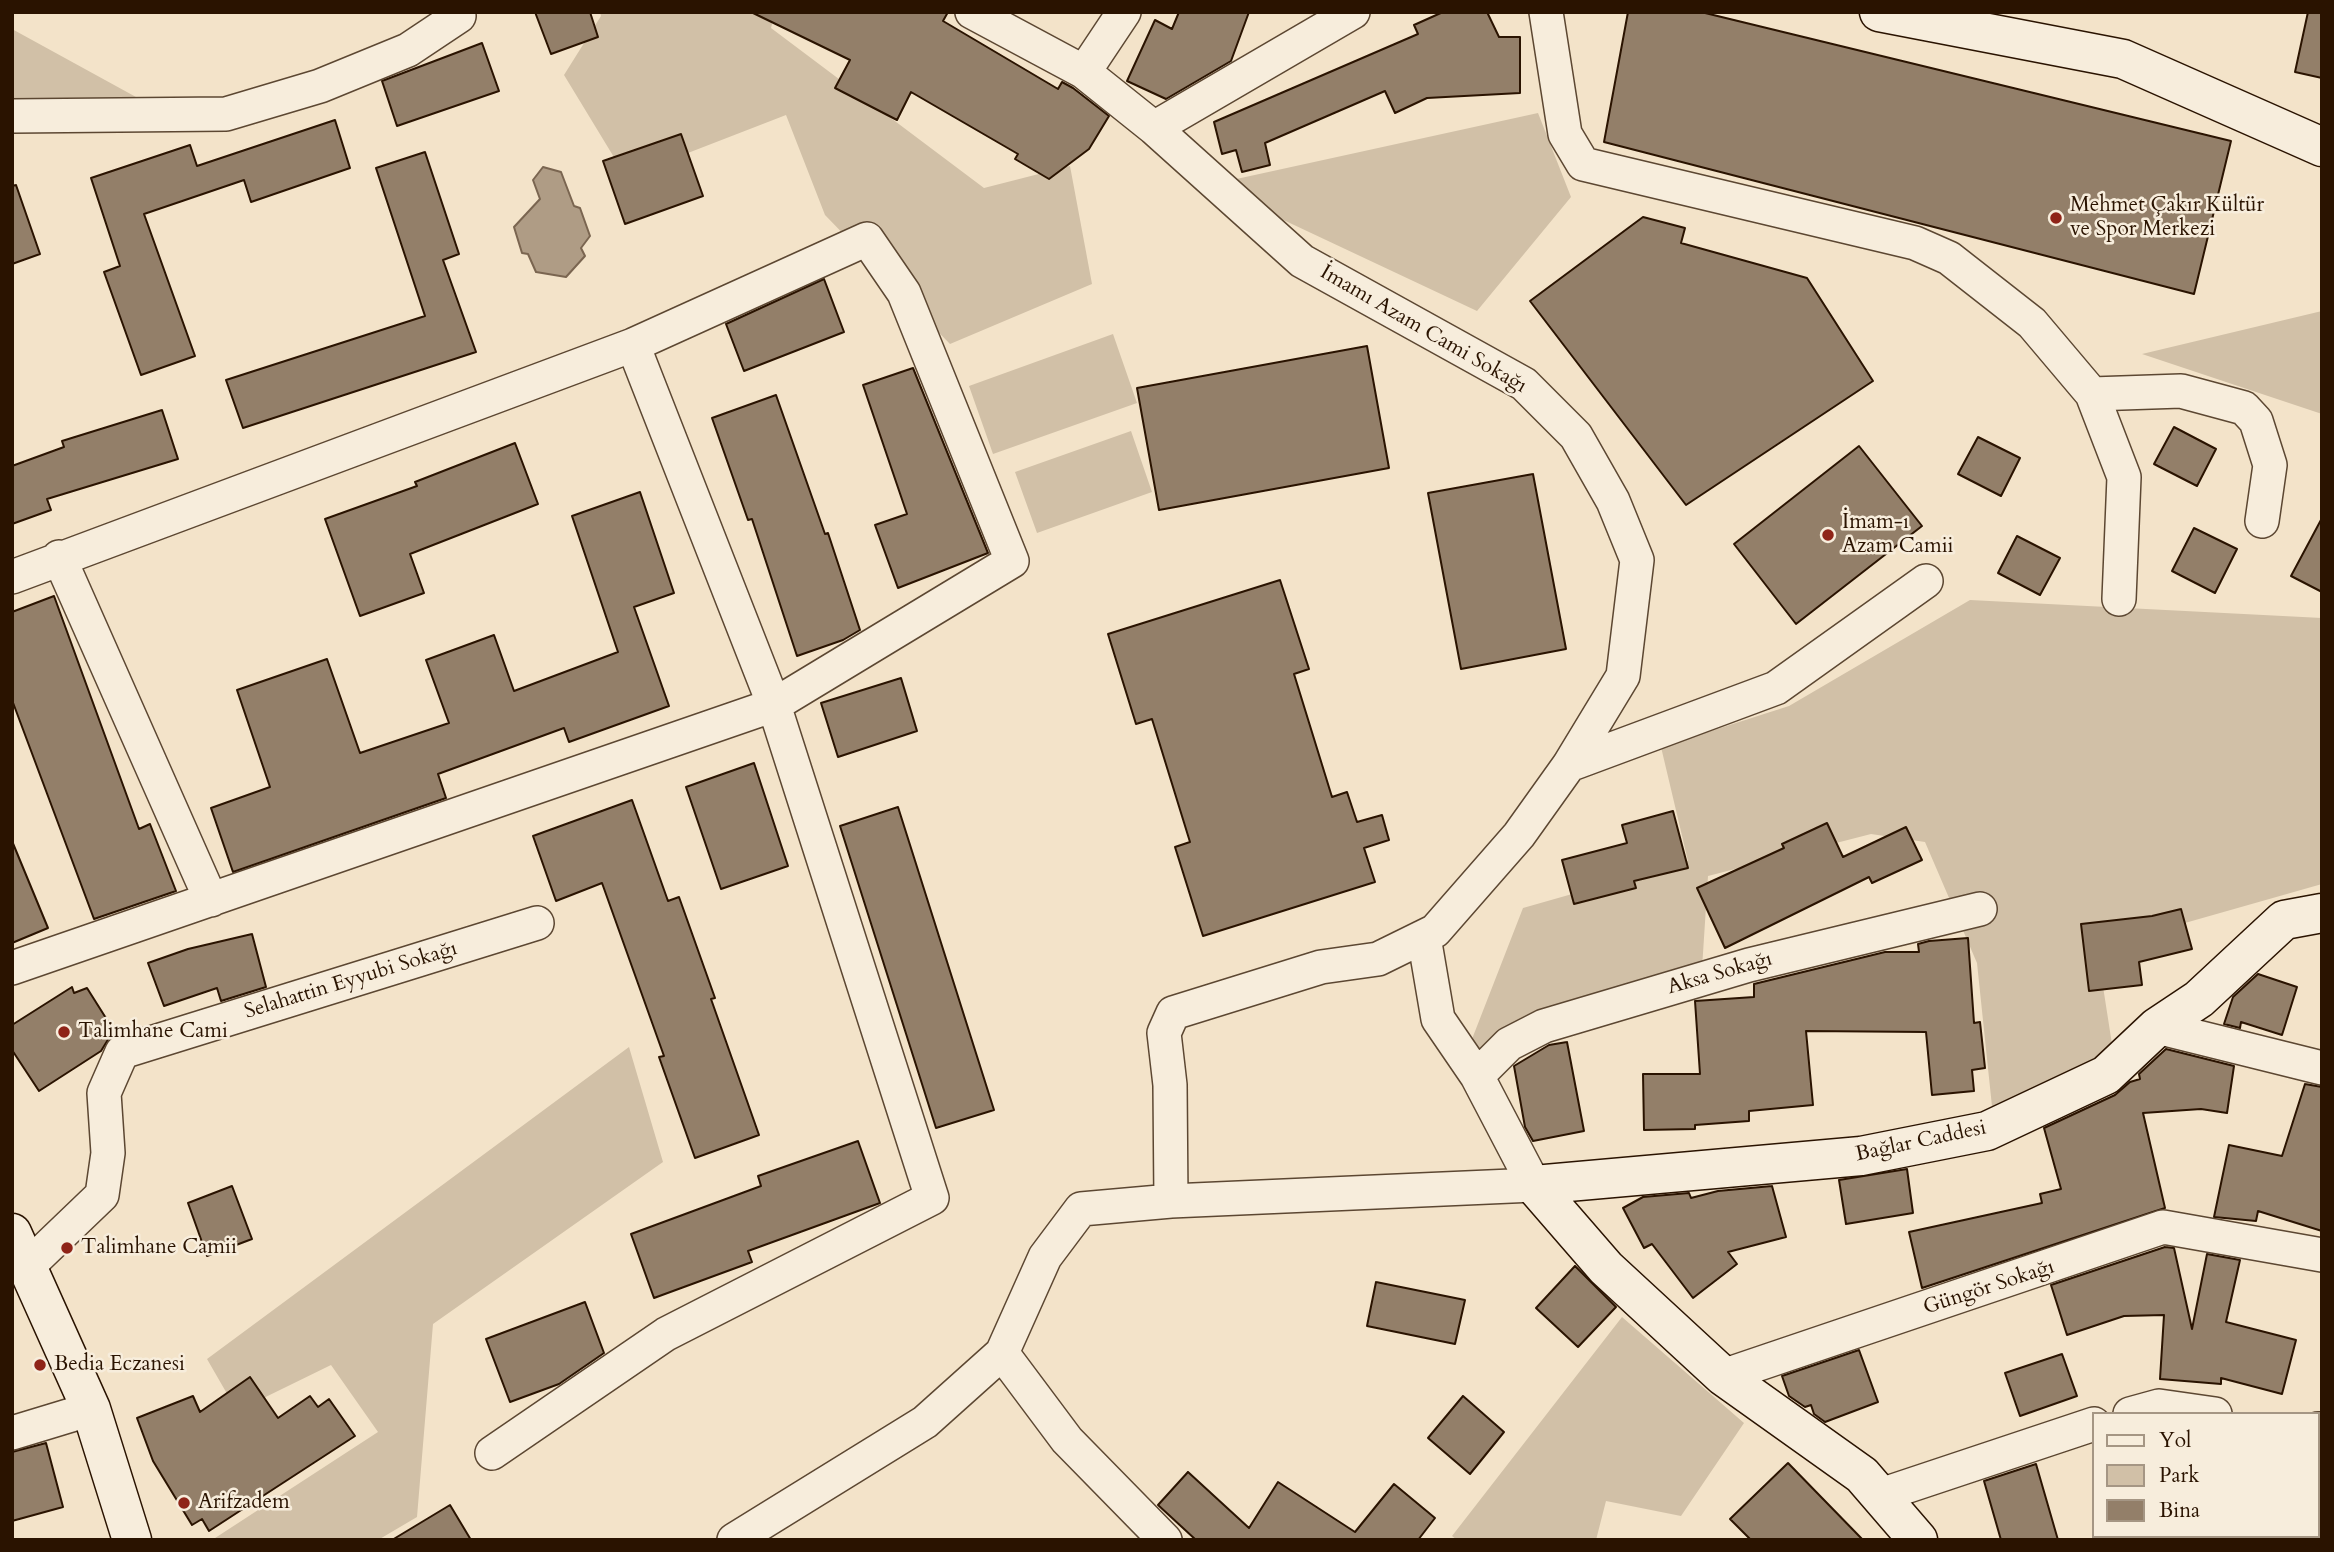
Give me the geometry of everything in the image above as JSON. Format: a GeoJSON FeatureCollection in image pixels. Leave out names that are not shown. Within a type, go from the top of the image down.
{"type":"FeatureCollection","features":[{"type":"Feature","properties":{"kind":"street","name":"İmamı Azam Cami Sokağı"},"geometry":{"type":"LineString","coordinates":[[972,12],[1084,72],[1154,128],[1302,261],[1524,384],[1576,436],[1613,501],[1637,560],[1623,676],[1569,765],[1519,835],[1435,931],[1378,959],[1321,967],[1173,1013],[1164,1033],[1170,1085],[1171,1201]]}},
{"type":"Feature","properties":{"kind":"street"},"geometry":{"type":"LineString","coordinates":[[1084,72],[1124,12]]}},
{"type":"Feature","properties":{"kind":"street"},"geometry":{"type":"LineString","coordinates":[[1154,128],[1353,12]]}},
{"type":"Feature","properties":{"kind":"street"},"geometry":{"type":"LineString","coordinates":[[1546,12],[1564,134],[1583,164],[1915,243],[1949,258],[2032,323],[2092,394],[2124,477],[2119,599]]}},
{"type":"Feature","properties":{"kind":"street"},"geometry":{"type":"LineString","coordinates":[[1879,12],[2123,59],[2322,147]]}},
{"type":"Feature","properties":{"kind":"street"},"geometry":{"type":"LineString","coordinates":[[12,116],[226,114],[320,86],[396,55],[459,16]]}},
{"type":"Feature","properties":{"kind":"street"},"geometry":{"type":"LineString","coordinates":[[12,576],[633,345],[867,239],[904,293],[1012,561],[774,705],[12,968]]}},
{"type":"Feature","properties":{"kind":"street"},"geometry":{"type":"LineString","coordinates":[[492,1453],[666,1334],[932,1198],[774,705],[633,345]]}},
{"type":"Feature","properties":{"kind":"street"},"geometry":{"type":"LineString","coordinates":[[2092,394],[2181,391],[2244,408],[2256,421],[2270,465],[2262,521]]}},
{"type":"Feature","properties":{"kind":"street"},"geometry":{"type":"LineString","coordinates":[[59,557],[211,900]]}},
{"type":"Feature","properties":{"kind":"street"},"geometry":{"type":"LineString","coordinates":[[1569,765],[1776,688],[1926,581]]}},
{"type":"Feature","properties":{"kind":"street","name":"Aksa Sokağı"},"geometry":{"type":"LineString","coordinates":[[1477,1076],[1509,1044],[1544,1026],[1749,965],[1980,909]]}},
{"type":"Feature","properties":{"kind":"street","name":"Bağlar Caddesi"},"geometry":{"type":"LineString","coordinates":[[1534,1185],[1861,1156],[1987,1131],[2106,1075],[2157,1027],[2199,999],[2284,920],[2322,913]]}},
{"type":"Feature","properties":{"kind":"street","name":"Selahattin Eyyubi Sokağı"},"geometry":{"type":"LineString","coordinates":[[20,1249],[102,1195],[108,1153],[104,1093],[121,1052],[537,923]]}},
{"type":"Feature","properties":{"kind":"street"},"geometry":{"type":"LineString","coordinates":[[1424,937],[1438,1019],[1477,1076],[1534,1185],[1606,1268],[1723,1376],[1862,1475],[1918,1540]]}},
{"type":"Feature","properties":{"kind":"street"},"geometry":{"type":"LineString","coordinates":[[2157,1027],[2322,1068]]}},
{"type":"Feature","properties":{"kind":"street"},"geometry":{"type":"LineString","coordinates":[[734,1540],[925,1422],[1002,1353],[1045,1257],[1081,1209],[1171,1201],[1534,1185]]}},
{"type":"Feature","properties":{"kind":"street","name":"Güngör Sokağı"},"geometry":{"type":"LineString","coordinates":[[1723,1376],[2163,1227],[2322,1255]]}},
{"type":"Feature","properties":{"kind":"street"},"geometry":{"type":"LineString","coordinates":[[20,1249],[92,1409],[132,1540]]}},
{"type":"Feature","properties":{"kind":"street"},"geometry":{"type":"LineString","coordinates":[[1002,1353],[1067,1440],[1164,1540]]}},
{"type":"Feature","properties":{"kind":"street"},"geometry":{"type":"LineString","coordinates":[[2137,1412],[2159,1406],[2201,1412]]}},
{"type":"Feature","properties":{"kind":"street"},"geometry":{"type":"LineString","coordinates":[[12,1433],[92,1409]]}},
{"type":"Feature","properties":{"kind":"street"},"geometry":{"type":"LineString","coordinates":[[1878,1496],[2092,1425]]}},
{"type":"Feature","properties":{"kind":"green space"},"geometry":{"type":"Polygon","coordinates":[[[600,12],[775,12],[771,28],[984,188],[1070,166],[1092,284],[950,344],[825,215],[786,115],[626,177],[564,75],[601,16],[600,12]]]}},
{"type":"Feature","properties":{"kind":"green space"},"geometry":{"type":"Polygon","coordinates":[[[12,29],[136,97],[12,103],[12,29]]]}},
{"type":"Feature","properties":{"kind":"green space"},"geometry":{"type":"Polygon","coordinates":[[[1538,113],[1571,197],[1477,311],[1209,185],[1538,113]]]}},
{"type":"Feature","properties":{"kind":"green space"},"geometry":{"type":"Polygon","coordinates":[[[2322,311],[2322,414],[2142,354],[2322,311]]]}},
{"type":"Feature","properties":{"kind":"green space"},"geometry":{"type":"Polygon","coordinates":[[[1113,334],[1137,403],[993,454],[969,386],[1113,334]]]}},
{"type":"Feature","properties":{"kind":"green space"},"geometry":{"type":"Polygon","coordinates":[[[1131,431],[1152,492],[1037,533],[1015,472],[1131,431]]]}},
{"type":"Feature","properties":{"kind":"green space"},"geometry":{"type":"Polygon","coordinates":[[[1970,600],[2322,618],[2322,884],[2097,948],[2114,1057],[1993,1116],[1977,963],[1925,842],[1871,834],[1708,876],[1701,984],[1465,1057],[1523,908],[1688,861],[1661,747],[1789,706],[1970,600]]]}},
{"type":"Feature","properties":{"kind":"green space"},"geometry":{"type":"Polygon","coordinates":[[[629,1047],[663,1162],[433,1324],[417,1517],[378,1540],[212,1540],[378,1432],[331,1365],[237,1411],[207,1359],[629,1047]]]}},
{"type":"Feature","properties":{"kind":"green space"},"geometry":{"type":"Polygon","coordinates":[[[1622,1317],[1744,1423],[1681,1516],[1606,1501],[1596,1540],[1457,1540],[1452,1536],[1622,1317]]]}},
{"type":"Feature","properties":{"kind":"shaded area"},"geometry":{"type":"Polygon","coordinates":[[[543,167],[561,172],[574,206],[580,208],[590,236],[581,248],[585,256],[566,277],[536,272],[528,254],[522,253],[514,227],[540,199],[533,180],[543,167]]]}},
{"type":"Feature","properties":{"kind":"building"},"geometry":{"type":"Polygon","coordinates":[[[535,12],[590,12],[598,37],[551,54],[535,12]]]}},
{"type":"Feature","properties":{"kind":"building"},"geometry":{"type":"Polygon","coordinates":[[[751,12],[948,12],[943,21],[1058,89],[1062,82],[1073,88],[1109,116],[1089,149],[1049,179],[1015,159],[1018,154],[911,92],[897,120],[835,88],[850,60],[751,12]]]}},
{"type":"Feature","properties":{"kind":"building"},"geometry":{"type":"Polygon","coordinates":[[[1179,12],[1249,12],[1231,61],[1166,99],[1127,81],[1155,20],[1172,29],[1179,12]]]}},
{"type":"Feature","properties":{"kind":"building"},"geometry":{"type":"Polygon","coordinates":[[[1443,12],[1487,12],[1499,37],[1520,37],[1520,93],[1427,98],[1395,113],[1385,91],[1265,143],[1270,165],[1242,172],[1236,150],[1222,154],[1214,122],[1418,34],[1414,25],[1443,12]]]}},
{"type":"Feature","properties":{"kind":"building","name":"Mehmet Çakır Kültür ve Spor Merkezi"},"geometry":{"type":"Polygon","coordinates":[[[1628,12],[1701,12],[2231,141],[2194,294],[1604,142],[1628,12]]]}},
{"type":"Feature","properties":{"kind":"building"},"geometry":{"type":"Polygon","coordinates":[[[2308,12],[2322,12],[2322,78],[2295,72],[2308,12]]]}},
{"type":"Feature","properties":{"kind":"building"},"geometry":{"type":"Polygon","coordinates":[[[482,43],[499,91],[397,126],[382,81],[482,43]]]}},
{"type":"Feature","properties":{"kind":"building"},"geometry":{"type":"Polygon","coordinates":[[[335,120],[350,168],[251,202],[244,180],[144,214],[195,356],[141,375],[104,272],[120,266],[91,178],[190,145],[197,166],[335,120]]]}},
{"type":"Feature","properties":{"kind":"building"},"geometry":{"type":"Polygon","coordinates":[[[681,134],[703,196],[625,224],[603,161],[681,134]]]}},
{"type":"Feature","properties":{"kind":"building"},"geometry":{"type":"Polygon","coordinates":[[[425,152],[459,254],[443,260],[476,352],[243,428],[226,380],[425,316],[376,168],[425,152]]]}},
{"type":"Feature","properties":{"kind":"building"},"geometry":{"type":"Polygon","coordinates":[[[16,185],[40,254],[12,264],[12,186],[16,185]]]}},
{"type":"Feature","properties":{"kind":"building"},"geometry":{"type":"Polygon","coordinates":[[[1643,217],[1685,228],[1681,243],[1807,278],[1873,381],[1686,505],[1530,301],[1643,217]]]}},
{"type":"Feature","properties":{"kind":"building"},"geometry":{"type":"Polygon","coordinates":[[[824,279],[844,332],[744,371],[726,324],[824,279]]]}},
{"type":"Feature","properties":{"kind":"building"},"geometry":{"type":"Polygon","coordinates":[[[1367,346],[1389,468],[1159,510],[1137,388],[1367,346]]]}},
{"type":"Feature","properties":{"kind":"building"},"geometry":{"type":"Polygon","coordinates":[[[913,368],[988,553],[898,588],[875,525],[907,514],[863,385],[913,368]]]}},
{"type":"Feature","properties":{"kind":"building"},"geometry":{"type":"Polygon","coordinates":[[[776,395],[825,534],[828,533],[860,630],[843,640],[797,656],[752,519],[748,520],[712,418],[776,395]]]}},
{"type":"Feature","properties":{"kind":"building"},"geometry":{"type":"Polygon","coordinates":[[[162,410],[178,459],[47,499],[51,510],[12,524],[12,466],[64,447],[62,441],[162,410]]]}},
{"type":"Feature","properties":{"kind":"building"},"geometry":{"type":"Polygon","coordinates":[[[2174,427],[2216,449],[2197,486],[2154,464],[2174,427]]]}},
{"type":"Feature","properties":{"kind":"building"},"geometry":{"type":"Polygon","coordinates":[[[1978,437],[2020,458],[2001,496],[1958,474],[1978,437]]]}},
{"type":"Feature","properties":{"kind":"building"},"geometry":{"type":"Polygon","coordinates":[[[515,443],[538,504],[410,554],[424,593],[360,616],[325,519],[417,486],[415,482],[515,443]]]}},
{"type":"Feature","properties":{"kind":"building","name":"İmam-ı Azam Camii"},"geometry":{"type":"Polygon","coordinates":[[[1859,446],[1922,526],[1796,624],[1734,544],[1859,446]]]}},
{"type":"Feature","properties":{"kind":"building"},"geometry":{"type":"Polygon","coordinates":[[[1533,474],[1566,649],[1461,669],[1428,493],[1533,474]]]}},
{"type":"Feature","properties":{"kind":"building"},"geometry":{"type":"Polygon","coordinates":[[[640,492],[674,593],[634,607],[669,706],[569,742],[564,728],[438,774],[446,798],[233,872],[211,808],[270,787],[237,690],[327,659],[360,753],[449,723],[426,660],[494,635],[514,691],[618,652],[572,516],[640,492]]]}},
{"type":"Feature","properties":{"kind":"building"},"geometry":{"type":"Polygon","coordinates":[[[2322,518],[2322,592],[2291,576],[2322,518]]]}},
{"type":"Feature","properties":{"kind":"building"},"geometry":{"type":"Polygon","coordinates":[[[2194,528],[2237,549],[2215,593],[2172,571],[2194,528]]]}},
{"type":"Feature","properties":{"kind":"building"},"geometry":{"type":"Polygon","coordinates":[[[2017,536],[2060,558],[2040,595],[1998,573],[2017,536]]]}},
{"type":"Feature","properties":{"kind":"building"},"geometry":{"type":"Polygon","coordinates":[[[1280,580],[1309,669],[1294,674],[1332,797],[1347,792],[1357,822],[1382,815],[1389,840],[1364,848],[1375,882],[1203,936],[1175,847],[1190,842],[1152,719],[1136,724],[1108,634],[1280,580]]]}},
{"type":"Feature","properties":{"kind":"building"},"geometry":{"type":"Polygon","coordinates":[[[54,596],[139,829],[150,824],[176,891],[94,919],[12,700],[12,612],[54,596]]]}},
{"type":"Feature","properties":{"kind":"building"},"geometry":{"type":"Polygon","coordinates":[[[901,678],[917,731],[838,757],[821,703],[901,678]]]}},
{"type":"Feature","properties":{"kind":"building"},"geometry":{"type":"Polygon","coordinates":[[[754,763],[788,866],[721,889],[686,787],[754,763]]]}},
{"type":"Feature","properties":{"kind":"building"},"geometry":{"type":"Polygon","coordinates":[[[632,800],[668,901],[679,897],[715,998],[711,999],[759,1135],[695,1158],[659,1057],[664,1056],[602,883],[556,901],[533,836],[632,800]]]}},
{"type":"Feature","properties":{"kind":"building"},"geometry":{"type":"Polygon","coordinates":[[[898,807],[994,1110],[936,1128],[840,826],[898,807]]]}},
{"type":"Feature","properties":{"kind":"building"},"geometry":{"type":"Polygon","coordinates":[[[1673,811],[1688,868],[1634,881],[1636,888],[1574,904],[1562,860],[1627,843],[1622,825],[1673,811]]]}},
{"type":"Feature","properties":{"kind":"building"},"geometry":{"type":"Polygon","coordinates":[[[1827,823],[1843,857],[1906,827],[1922,860],[1872,883],[1869,877],[1725,948],[1697,888],[1784,848],[1782,844],[1827,823]]]}},
{"type":"Feature","properties":{"kind":"building"},"geometry":{"type":"Polygon","coordinates":[[[12,841],[48,928],[12,943],[12,841]]]}},
{"type":"Feature","properties":{"kind":"building"},"geometry":{"type":"Polygon","coordinates":[[[2181,909],[2192,949],[2139,962],[2142,985],[2089,991],[2081,924],[2152,916],[2181,909]]]}},
{"type":"Feature","properties":{"kind":"building"},"geometry":{"type":"Polygon","coordinates":[[[252,934],[266,987],[221,1001],[217,988],[164,1006],[148,963],[188,949],[252,934]]]}},
{"type":"Feature","properties":{"kind":"building"},"geometry":{"type":"Polygon","coordinates":[[[1968,938],[1974,1023],[1980,1022],[1985,1068],[1972,1070],[1974,1091],[1932,1095],[1926,1032],[1806,1031],[1813,1105],[1749,1111],[1749,1121],[1695,1125],[1695,1129],[1644,1130],[1643,1074],[1700,1074],[1695,1001],[1754,997],[1754,984],[1885,952],[1919,952],[1918,944],[1929,941],[1968,938]]]}},
{"type":"Feature","properties":{"kind":"building"},"geometry":{"type":"Polygon","coordinates":[[[2258,974],[2297,987],[2282,1035],[2241,1022],[2240,1028],[2224,1024],[2233,997],[2258,974]]]}},
{"type":"Feature","properties":{"kind":"building","name":"Talimhane Cami"},"geometry":{"type":"Polygon","coordinates":[[[72,987],[74,993],[87,988],[116,1034],[109,1038],[101,1051],[39,1091],[12,1050],[12,1025],[72,987]]]}},
{"type":"Feature","properties":{"kind":"building"},"geometry":{"type":"Polygon","coordinates":[[[1567,1042],[1584,1131],[1533,1141],[1525,1127],[1514,1066],[1549,1045],[1567,1042]]]}},
{"type":"Feature","properties":{"kind":"building"},"geometry":{"type":"Polygon","coordinates":[[[2166,1049],[2234,1066],[2227,1113],[2201,1109],[2143,1113],[2165,1208],[1922,1288],[1909,1232],[2042,1203],[2040,1194],[2061,1189],[2044,1128],[2115,1095],[2130,1082],[2140,1079],[2139,1074],[2166,1049]]]}},
{"type":"Feature","properties":{"kind":"building"},"geometry":{"type":"Polygon","coordinates":[[[2305,1084],[2322,1087],[2322,1231],[2258,1211],[2256,1221],[2214,1217],[2229,1145],[2282,1156],[2305,1084]]]}},
{"type":"Feature","properties":{"kind":"building"},"geometry":{"type":"Polygon","coordinates":[[[858,1141],[880,1203],[748,1251],[752,1262],[654,1298],[631,1234],[761,1186],[758,1176],[858,1141]]]}},
{"type":"Feature","properties":{"kind":"building"},"geometry":{"type":"Polygon","coordinates":[[[1907,1169],[1913,1213],[1846,1224],[1839,1180],[1907,1169]]]}},
{"type":"Feature","properties":{"kind":"building"},"geometry":{"type":"Polygon","coordinates":[[[232,1186],[252,1239],[207,1256],[188,1203],[232,1186]]]}},
{"type":"Feature","properties":{"kind":"building"},"geometry":{"type":"Polygon","coordinates":[[[1772,1186],[1786,1237],[1728,1252],[1737,1264],[1693,1298],[1652,1244],[1644,1248],[1623,1208],[1643,1197],[1689,1193],[1691,1198],[1718,1191],[1772,1186]]]}},
{"type":"Feature","properties":{"kind":"building"},"geometry":{"type":"Polygon","coordinates":[[[2165,1247],[2174,1248],[2192,1329],[2207,1254],[2240,1260],[2226,1322],[2296,1340],[2282,1394],[2221,1378],[2221,1384],[2160,1379],[2164,1315],[2124,1316],[2067,1335],[2051,1285],[2165,1247]]]}},
{"type":"Feature","properties":{"kind":"building"},"geometry":{"type":"Polygon","coordinates":[[[1575,1266],[1616,1307],[1578,1347],[1536,1308],[1575,1266]]]}},
{"type":"Feature","properties":{"kind":"building"},"geometry":{"type":"Polygon","coordinates":[[[1376,1282],[1465,1300],[1455,1344],[1367,1326],[1376,1282]]]}},
{"type":"Feature","properties":{"kind":"building"},"geometry":{"type":"Polygon","coordinates":[[[585,1302],[604,1353],[559,1384],[510,1402],[486,1339],[585,1302]]]}},
{"type":"Feature","properties":{"kind":"building"},"geometry":{"type":"Polygon","coordinates":[[[1859,1350],[1878,1402],[1825,1422],[1814,1414],[1811,1405],[1805,1407],[1789,1396],[1782,1376],[1859,1350]]]}},
{"type":"Feature","properties":{"kind":"building"},"geometry":{"type":"Polygon","coordinates":[[[2062,1354],[2077,1396],[2020,1416],[2005,1373],[2062,1354]]]}},
{"type":"Feature","properties":{"kind":"building"},"geometry":{"type":"Polygon","coordinates":[[[250,1377],[278,1418],[310,1396],[318,1407],[329,1399],[355,1436],[209,1531],[202,1519],[192,1525],[153,1461],[137,1418],[193,1396],[200,1412],[250,1377]]]}},
{"type":"Feature","properties":{"kind":"building"},"geometry":{"type":"Polygon","coordinates":[[[1463,1396],[1504,1432],[1470,1474],[1428,1438],[1463,1396]]]}},
{"type":"Feature","properties":{"kind":"building"},"geometry":{"type":"Polygon","coordinates":[[[46,1443],[63,1507],[12,1521],[12,1452],[46,1443]]]}},
{"type":"Feature","properties":{"kind":"building"},"geometry":{"type":"Polygon","coordinates":[[[1788,1463],[1863,1540],[1751,1540],[1730,1519],[1788,1463]]]}},
{"type":"Feature","properties":{"kind":"building"},"geometry":{"type":"Polygon","coordinates":[[[2036,1464],[2058,1540],[2001,1540],[1984,1481],[2036,1464]]]}},
{"type":"Feature","properties":{"kind":"building"},"geometry":{"type":"Polygon","coordinates":[[[1188,1472],[1249,1528],[1278,1482],[1355,1532],[1394,1484],[1435,1518],[1418,1540],[1196,1540],[1158,1505],[1188,1472]]]}},
{"type":"Feature","properties":{"kind":"building"},"geometry":{"type":"Polygon","coordinates":[[[450,1505],[471,1540],[392,1540],[450,1505]]]}},
{"type":"Feature","properties":{"kind":"place","name":"Mehmet Çakır Kültür ve Spor Merkezi"},"geometry":{"type":"Point","coordinates":[2056,218]}},
{"type":"Feature","properties":{"kind":"place","name":"İmam-ı Azam Camii"},"geometry":{"type":"Point","coordinates":[1828,535]}},
{"type":"Feature","properties":{"kind":"place","name":"Talimhane Cami"},"geometry":{"type":"Point","coordinates":[64,1032]}},
{"type":"Feature","properties":{"kind":"place","name":"Talimhane Camii"},"geometry":{"type":"Point","coordinates":[67,1248]}},
{"type":"Feature","properties":{"kind":"place","name":"Bedia Eczanesi"},"geometry":{"type":"Point","coordinates":[40,1365]}},
{"type":"Feature","properties":{"kind":"place","name":"Arifzadem"},"geometry":{"type":"Point","coordinates":[184,1503]}}]}
